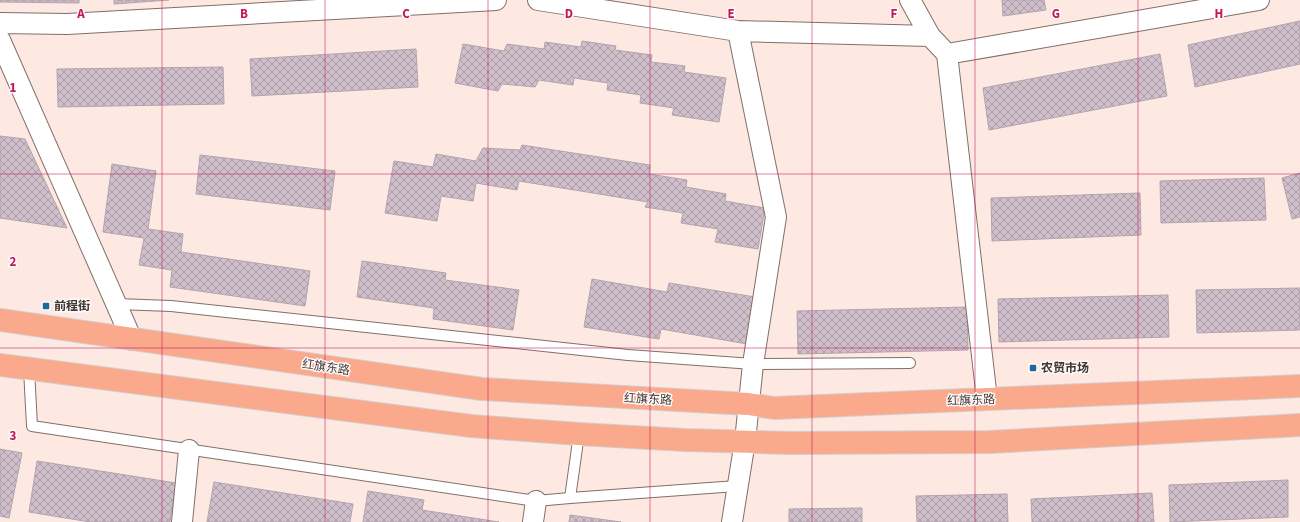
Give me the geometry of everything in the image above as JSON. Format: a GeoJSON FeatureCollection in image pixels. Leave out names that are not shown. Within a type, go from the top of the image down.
{"type":"FeatureCollection","features":[{"type":"Feature","properties":{"kind":"main road","name":"红旗东路"},"geometry":{"type":"LineString","coordinates":[[0,320],[482,389],[748,404],[774,408],[1300,386]]}},
{"type":"Feature","properties":{"kind":"main road"},"geometry":{"type":"LineString","coordinates":[[0,365],[471,426],[685,440],[790,443],[990,442],[1300,425]]}},
{"type":"Feature","properties":{"kind":"street"},"geometry":{"type":"LineString","coordinates":[[0,23],[67,24],[496,0]]}},
{"type":"Feature","properties":{"kind":"street"},"geometry":{"type":"LineString","coordinates":[[538,0],[738,31],[930,36]]}},
{"type":"Feature","properties":{"kind":"street"},"geometry":{"type":"LineString","coordinates":[[910,0],[930,36],[947,54],[987,399]]}},
{"type":"Feature","properties":{"kind":"street"},"geometry":{"type":"LineString","coordinates":[[947,54],[1259,0]]}},
{"type":"Feature","properties":{"kind":"street"},"geometry":{"type":"LineString","coordinates":[[732,522],[745,441],[753,364],[776,217],[738,31]]}},
{"type":"Feature","properties":{"kind":"street"},"geometry":{"type":"LineString","coordinates":[[0,40],[132,340]]}},
{"type":"Feature","properties":{"kind":"street"},"geometry":{"type":"LineString","coordinates":[[182,522],[189,450]]}},
{"type":"Feature","properties":{"kind":"street"},"geometry":{"type":"LineString","coordinates":[[533,522],[536,501]]}},
{"type":"Feature","properties":{"kind":"lane"},"geometry":{"type":"LineString","coordinates":[[117,304],[171,306],[628,355],[753,364],[910,363]]}},
{"type":"Feature","properties":{"kind":"lane"},"geometry":{"type":"LineString","coordinates":[[29,368],[32,426],[536,501],[737,486]]}},
{"type":"Feature","properties":{"kind":"lane"},"geometry":{"type":"LineString","coordinates":[[570,498],[579,434]]}},
{"type":"Feature","properties":{"kind":"building"},"geometry":{"type":"Polygon","coordinates":[[[0,0],[79,0],[79,3],[0,2],[0,0]]]}},
{"type":"Feature","properties":{"kind":"building"},"geometry":{"type":"Polygon","coordinates":[[[114,0],[169,0],[114,4],[114,0]]]}},
{"type":"Feature","properties":{"kind":"building"},"geometry":{"type":"Polygon","coordinates":[[[1002,0],[1044,0],[1046,10],[1003,16],[1002,0]]]}},
{"type":"Feature","properties":{"kind":"building"},"geometry":{"type":"Polygon","coordinates":[[[1300,21],[1300,64],[1195,87],[1188,45],[1300,21]]]}},
{"type":"Feature","properties":{"kind":"building"},"geometry":{"type":"Polygon","coordinates":[[[582,41],[616,46],[615,50],[652,55],[651,62],[685,66],[684,72],[726,78],[719,122],[672,115],[674,108],[640,103],[641,95],[607,90],[608,83],[574,78],[573,85],[539,80],[535,87],[502,84],[498,91],[455,83],[463,44],[504,51],[507,44],[544,49],[545,42],[581,47],[582,41]]]}},
{"type":"Feature","properties":{"kind":"building"},"geometry":{"type":"Polygon","coordinates":[[[416,49],[418,87],[252,96],[250,59],[416,49]]]}},
{"type":"Feature","properties":{"kind":"building"},"geometry":{"type":"Polygon","coordinates":[[[1160,54],[1167,96],[989,130],[983,88],[1160,54]]]}},
{"type":"Feature","properties":{"kind":"building"},"geometry":{"type":"Polygon","coordinates":[[[223,67],[224,104],[58,107],[57,69],[223,67]]]}},
{"type":"Feature","properties":{"kind":"building"},"geometry":{"type":"Polygon","coordinates":[[[0,136],[25,139],[67,228],[0,218],[0,136]]]}},
{"type":"Feature","properties":{"kind":"building"},"geometry":{"type":"Polygon","coordinates":[[[522,145],[650,165],[649,174],[687,180],[686,187],[726,194],[725,201],[765,208],[758,249],[715,242],[718,229],[681,223],[683,213],[645,207],[648,202],[519,181],[517,190],[476,183],[473,201],[441,196],[437,221],[385,213],[394,161],[433,167],[436,154],[476,161],[483,148],[520,150],[522,145]]]}},
{"type":"Feature","properties":{"kind":"building"},"geometry":{"type":"Polygon","coordinates":[[[200,155],[335,171],[330,210],[196,194],[200,155]]]}},
{"type":"Feature","properties":{"kind":"building"},"geometry":{"type":"Polygon","coordinates":[[[112,164],[156,171],[148,229],[183,234],[181,252],[310,271],[305,306],[170,287],[172,270],[139,265],[144,238],[103,232],[112,164]]]}},
{"type":"Feature","properties":{"kind":"building"},"geometry":{"type":"Polygon","coordinates":[[[1300,173],[1300,217],[1292,219],[1282,178],[1300,173]]]}},
{"type":"Feature","properties":{"kind":"building"},"geometry":{"type":"Polygon","coordinates":[[[1264,178],[1266,220],[1161,223],[1160,181],[1264,178]]]}},
{"type":"Feature","properties":{"kind":"building"},"geometry":{"type":"Polygon","coordinates":[[[1140,193],[1141,235],[992,241],[991,198],[1140,193]]]}},
{"type":"Feature","properties":{"kind":"building"},"geometry":{"type":"Polygon","coordinates":[[[362,261],[446,273],[445,280],[519,290],[513,330],[433,319],[434,308],[357,297],[362,261]]]}},
{"type":"Feature","properties":{"kind":"building"},"geometry":{"type":"Polygon","coordinates":[[[592,279],[667,292],[669,283],[755,297],[747,344],[661,329],[659,339],[584,327],[592,279]]]}},
{"type":"Feature","properties":{"kind":"building"},"geometry":{"type":"Polygon","coordinates":[[[1300,288],[1300,330],[1197,333],[1196,290],[1300,288]]]}},
{"type":"Feature","properties":{"kind":"building"},"geometry":{"type":"Polygon","coordinates":[[[1168,295],[1169,337],[999,342],[998,299],[1168,295]]]}},
{"type":"Feature","properties":{"kind":"building"},"geometry":{"type":"Polygon","coordinates":[[[967,307],[968,350],[798,354],[797,311],[967,307]]]}},
{"type":"Feature","properties":{"kind":"building"},"geometry":{"type":"Polygon","coordinates":[[[0,449],[22,453],[9,518],[0,516],[0,449]]]}},
{"type":"Feature","properties":{"kind":"building"},"geometry":{"type":"Polygon","coordinates":[[[37,461],[176,483],[170,522],[90,522],[29,512],[37,461]]]}},
{"type":"Feature","properties":{"kind":"building"},"geometry":{"type":"Polygon","coordinates":[[[1288,480],[1288,517],[1170,522],[1169,485],[1288,480]]]}},
{"type":"Feature","properties":{"kind":"building"},"geometry":{"type":"Polygon","coordinates":[[[214,482],[353,504],[350,522],[207,522],[214,482]]]}},
{"type":"Feature","properties":{"kind":"building"},"geometry":{"type":"Polygon","coordinates":[[[368,491],[424,500],[422,510],[499,522],[363,522],[368,491]]]}},
{"type":"Feature","properties":{"kind":"building"},"geometry":{"type":"Polygon","coordinates":[[[1152,493],[1154,522],[1032,522],[1031,499],[1152,493]]]}},
{"type":"Feature","properties":{"kind":"building"},"geometry":{"type":"Polygon","coordinates":[[[1007,494],[1008,522],[917,522],[916,496],[1007,494]]]}},
{"type":"Feature","properties":{"kind":"building"},"geometry":{"type":"Polygon","coordinates":[[[862,508],[862,522],[789,522],[789,509],[862,508]]]}},
{"type":"Feature","properties":{"kind":"building"},"geometry":{"type":"Polygon","coordinates":[[[570,515],[621,522],[569,522],[570,515]]]}},
{"type":"Feature","properties":{"kind":"place","name":"前程街"},"geometry":{"type":"Point","coordinates":[46,306]}},
{"type":"Feature","properties":{"kind":"place","name":"农贸市场"},"geometry":{"type":"Point","coordinates":[1033,368]}}]}
